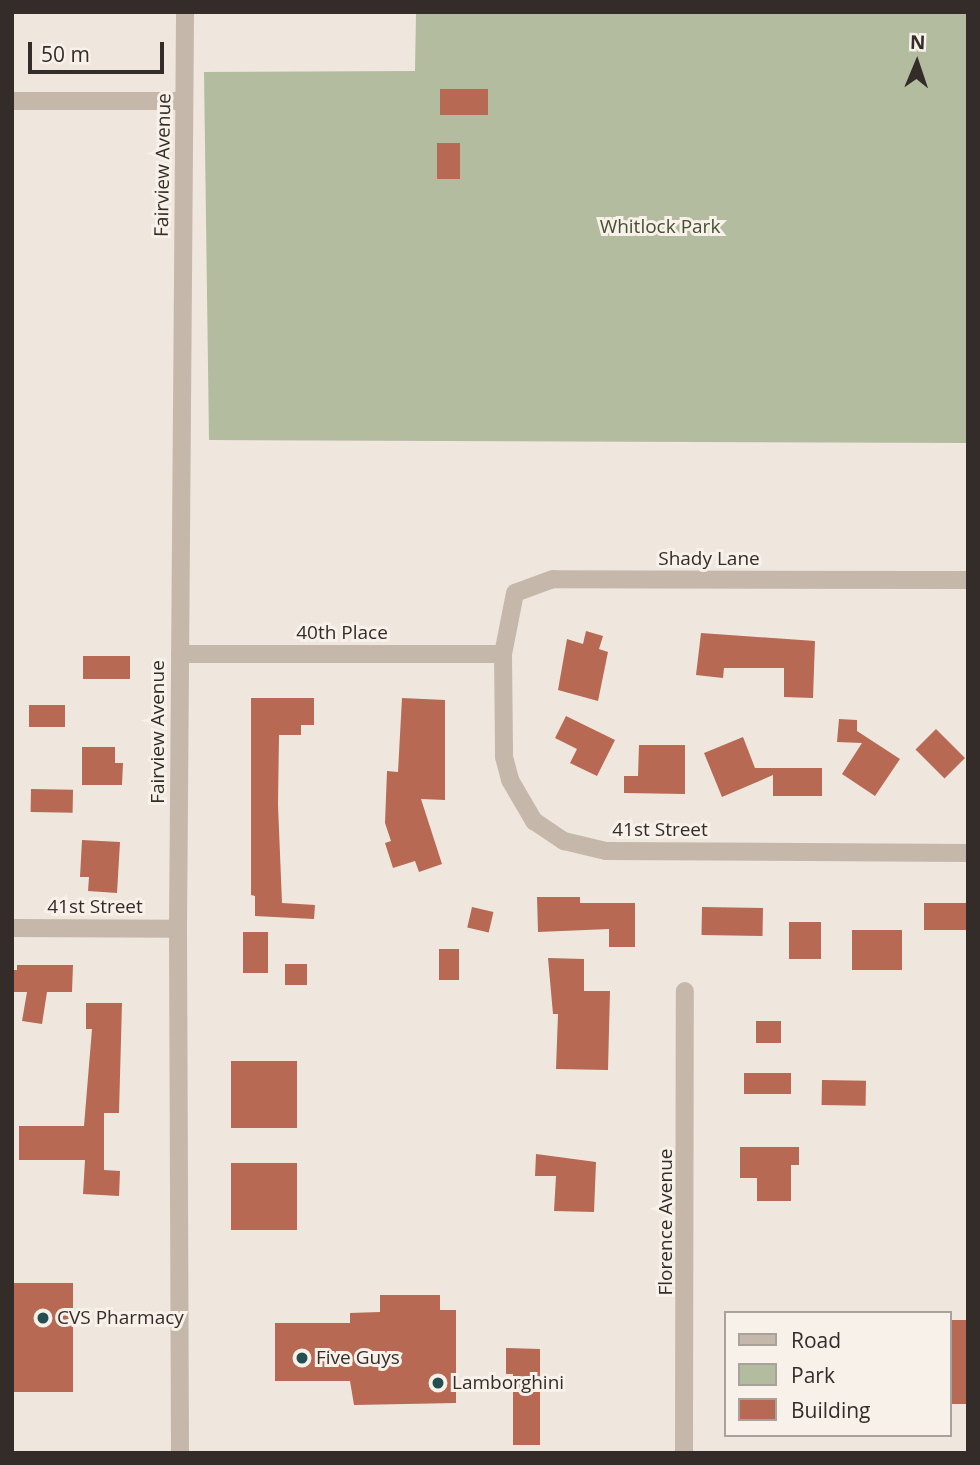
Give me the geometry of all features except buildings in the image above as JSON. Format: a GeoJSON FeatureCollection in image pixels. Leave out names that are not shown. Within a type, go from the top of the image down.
{"type":"FeatureCollection","features":[{"type":"Feature","properties":{"kind":"street","name":"Fairview Avenue"},"geometry":{"type":"LineString","coordinates":[[180,1453],[178,929],[185,12]]}},
{"type":"Feature","properties":{"kind":"street"},"geometry":{"type":"LineString","coordinates":[[12,101],[184,101]]}},
{"type":"Feature","properties":{"kind":"street","name":"Shady Lane"},"geometry":{"type":"LineString","coordinates":[[503,654],[515,593],[553,579],[968,580]]}},
{"type":"Feature","properties":{"kind":"street","name":"40th Place"},"geometry":{"type":"LineString","coordinates":[[180,654],[503,654]]}},
{"type":"Feature","properties":{"kind":"street","name":"41st Street"},"geometry":{"type":"LineString","coordinates":[[503,654],[504,757],[510,780],[534,821],[571,844],[606,851],[968,853]]}},
{"type":"Feature","properties":{"kind":"street","name":"41st Street"},"geometry":{"type":"LineString","coordinates":[[12,928],[178,929]]}},
{"type":"Feature","properties":{"kind":"street","name":"Florence Avenue"},"geometry":{"type":"LineString","coordinates":[[684,991],[684,1453]]}},
{"type":"Feature","properties":{"kind":"green space","name":"Whitlock Park"},"geometry":{"type":"Polygon","coordinates":[[[416,12],[968,12],[968,443],[209,440],[204,72],[415,71],[416,12]]]}},
{"type":"Feature","properties":{"kind":"place","name":"CVS Pharmacy"},"geometry":{"type":"Point","coordinates":[43,1318]}},
{"type":"Feature","properties":{"kind":"place","name":"Five Guys"},"geometry":{"type":"Point","coordinates":[302,1358]}},
{"type":"Feature","properties":{"kind":"place","name":"Lamborghini"},"geometry":{"type":"Point","coordinates":[438,1383]}}]}
